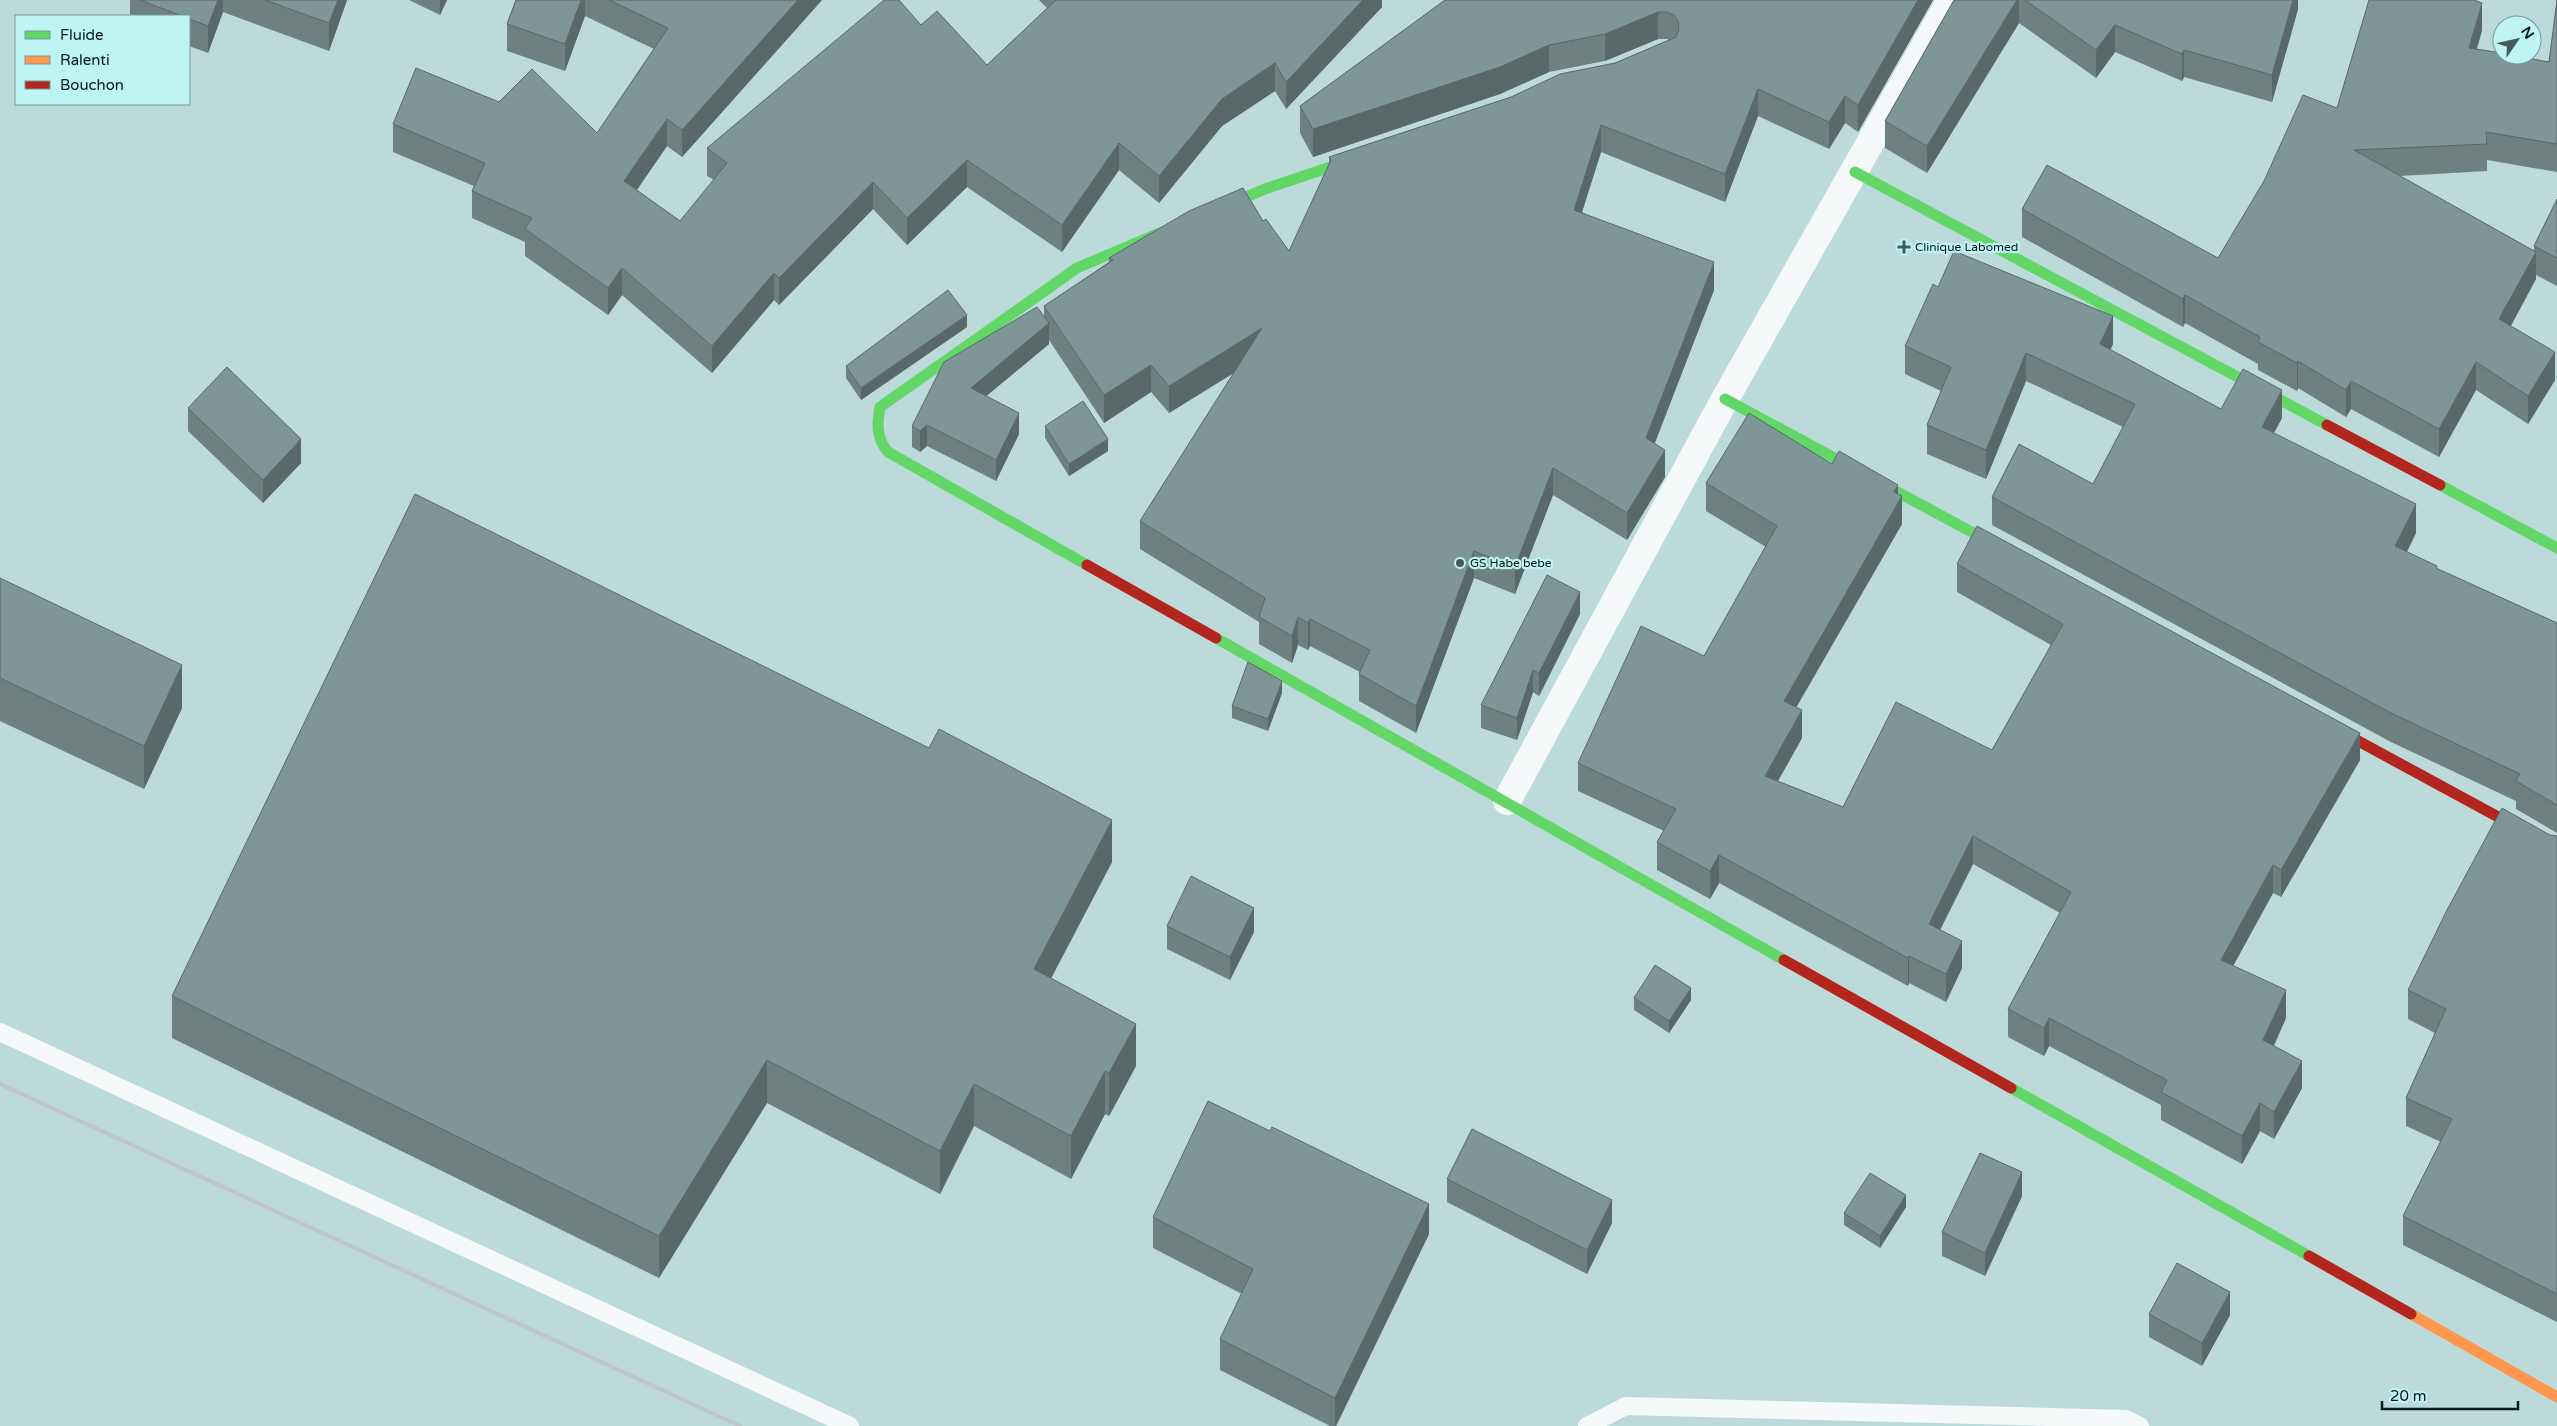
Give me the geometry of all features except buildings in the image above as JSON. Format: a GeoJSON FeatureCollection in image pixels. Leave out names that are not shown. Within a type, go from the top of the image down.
{"type":"FeatureCollection","features":[{"type":"Feature","properties":{"kind":"street"},"geometry":{"type":"LineString","coordinates":[[1507,801],[1725,399],[1951,0]]}},
{"type":"Feature","properties":{"kind":"street"},"geometry":{"type":"LineString","coordinates":[[1202,216],[1265,189],[1374,152]]}},
{"type":"Feature","properties":{"kind":"street"},"geometry":{"type":"LineString","coordinates":[[1855,172],[2557,548]]}},
{"type":"Feature","properties":{"kind":"street"},"geometry":{"type":"LineString","coordinates":[[1175,227],[1077,268],[880,407],[877,420],[880,443],[888,452],[2557,1397]]}},
{"type":"Feature","properties":{"kind":"street"},"geometry":{"type":"LineString","coordinates":[[1725,399],[2014,555]]}},
{"type":"Feature","properties":{"kind":"street"},"geometry":{"type":"LineString","coordinates":[[2312,716],[2557,849]]}},
{"type":"Feature","properties":{"kind":"lane"},"geometry":{"type":"LineString","coordinates":[[0,1032],[850,1426]]}},
{"type":"Feature","properties":{"kind":"lane"},"geometry":{"type":"LineString","coordinates":[[1587,1426],[1626,1406],[2126,1419],[2140,1426]]}},
{"type":"Feature","properties":{"kind":"railway"},"geometry":{"type":"LineString","coordinates":[[0,1084],[740,1426]]}},
{"type":"Feature","properties":{"kind":"traffic: fast"},"geometry":{"type":"LineString","coordinates":[[1213,211],[1265,189],[1363,156]]}},
{"type":"Feature","properties":{"kind":"traffic: fast"},"geometry":{"type":"LineString","coordinates":[[1855,172],[2327,425]]}},
{"type":"Feature","properties":{"kind":"traffic: fast"},"geometry":{"type":"LineString","coordinates":[[1087,565],[888,452],[881,441],[878,431],[880,407],[1077,268],[1162,232]]}},
{"type":"Feature","properties":{"kind":"traffic: fast"},"geometry":{"type":"LineString","coordinates":[[1725,399],[2005,550]]}},
{"type":"Feature","properties":{"kind":"traffic: fast"},"geometry":{"type":"LineString","coordinates":[[2440,485],[2557,548]]}},
{"type":"Feature","properties":{"kind":"traffic: fast"},"geometry":{"type":"LineString","coordinates":[[1216,638],[1784,960]]}},
{"type":"Feature","properties":{"kind":"traffic: fast"},"geometry":{"type":"LineString","coordinates":[[2011,1088],[2309,1256]]}},
{"type":"Feature","properties":{"kind":"traffic: slow"},"geometry":{"type":"LineString","coordinates":[[2411,1314],[2557,1397]]}},
{"type":"Feature","properties":{"kind":"traffic: jam"},"geometry":{"type":"LineString","coordinates":[[2327,425],[2440,485]]}},
{"type":"Feature","properties":{"kind":"traffic: jam"},"geometry":{"type":"LineString","coordinates":[[1087,565],[1216,638]]}},
{"type":"Feature","properties":{"kind":"traffic: jam"},"geometry":{"type":"LineString","coordinates":[[2327,724],[2557,849]]}},
{"type":"Feature","properties":{"kind":"traffic: jam"},"geometry":{"type":"LineString","coordinates":[[1784,960],[2011,1088]]}},
{"type":"Feature","properties":{"kind":"traffic: jam"},"geometry":{"type":"LineString","coordinates":[[2309,1256],[2411,1314]]}},
{"type":"Feature","properties":{"kind":"place","name":"Clinique Labomed"},"geometry":{"type":"Point","coordinates":[1904,247]}},
{"type":"Feature","properties":{"kind":"place","name":"GS Habe bebe"},"geometry":{"type":"Point","coordinates":[1460,563]}}]}
